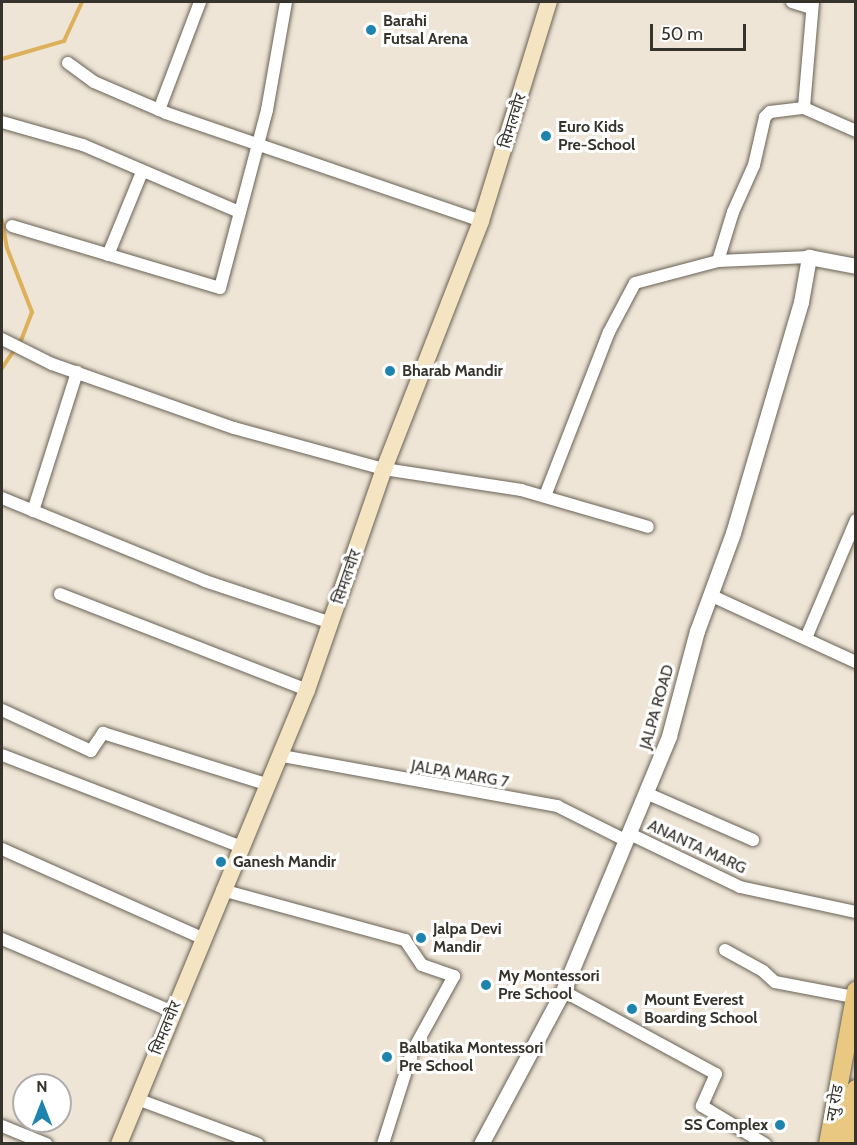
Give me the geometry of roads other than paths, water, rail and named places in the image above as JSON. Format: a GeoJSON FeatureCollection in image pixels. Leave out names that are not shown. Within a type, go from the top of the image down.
{"type":"FeatureCollection","features":[{"type":"Feature","properties":{"kind":"main road","name":"सिमलचौर"},"geometry":{"type":"LineString","coordinates":[[119,1143],[222,890],[282,756],[307,690],[384,469],[481,221],[549,2]]}},
{"type":"Feature","properties":{"kind":"main road","name":"न्यु रोड"},"geometry":{"type":"LineString","coordinates":[[828,1143],[855,994]]}},
{"type":"Feature","properties":{"kind":"main road","name":"न्यु रोड"},"geometry":{"type":"LineString","coordinates":[[845,1143],[855,1089]]}},
{"type":"Feature","properties":{"kind":"street"},"geometry":{"type":"LineString","coordinates":[[159,110],[200,2]]}},
{"type":"Feature","properties":{"kind":"street"},"geometry":{"type":"LineString","coordinates":[[12,226],[220,288],[258,147],[286,2]]}},
{"type":"Feature","properties":{"kind":"street"},"geometry":{"type":"LineString","coordinates":[[792,2],[812,5],[804,108]]}},
{"type":"Feature","properties":{"kind":"street"},"geometry":{"type":"LineString","coordinates":[[68,63],[94,82],[159,110],[258,147],[481,221]]}},
{"type":"Feature","properties":{"kind":"street"},"geometry":{"type":"LineString","coordinates":[[718,261],[754,165],[765,117],[770,112],[804,108],[855,131]]}},
{"type":"Feature","properties":{"kind":"street"},"geometry":{"type":"LineString","coordinates":[[2,122],[83,145],[239,212]]}},
{"type":"Feature","properties":{"kind":"street"},"geometry":{"type":"LineString","coordinates":[[108,255],[142,172]]}},
{"type":"Feature","properties":{"kind":"street"},"geometry":{"type":"LineString","coordinates":[[545,496],[609,332],[635,283],[718,261],[809,257],[855,264]]}},
{"type":"Feature","properties":{"kind":"street","name":"JALPA ROAD"},"geometry":{"type":"LineString","coordinates":[[481,1143],[563,991],[629,838],[669,736],[710,595],[733,533],[801,302],[809,257]]}},
{"type":"Feature","properties":{"kind":"street"},"geometry":{"type":"LineString","coordinates":[[2,339],[29,355],[234,428],[384,469],[545,496],[648,527]]}},
{"type":"Feature","properties":{"kind":"street"},"geometry":{"type":"LineString","coordinates":[[33,511],[77,372]]}},
{"type":"Feature","properties":{"kind":"street"},"geometry":{"type":"LineString","coordinates":[[2,498],[205,581],[331,623]]}},
{"type":"Feature","properties":{"kind":"street"},"geometry":{"type":"LineString","coordinates":[[806,638],[855,520]]}},
{"type":"Feature","properties":{"kind":"street"},"geometry":{"type":"LineString","coordinates":[[60,594],[307,690]]}},
{"type":"Feature","properties":{"kind":"street"},"geometry":{"type":"LineString","coordinates":[[710,595],[855,662]]}},
{"type":"Feature","properties":{"kind":"street"},"geometry":{"type":"LineString","coordinates":[[2,710],[91,751],[102,734],[269,785]]}},
{"type":"Feature","properties":{"kind":"street"},"geometry":{"type":"LineString","coordinates":[[2,755],[242,847]]}},
{"type":"Feature","properties":{"kind":"street","name":"JALPA MARG 7"},"geometry":{"type":"LineString","coordinates":[[282,756],[557,806],[629,838]]}},
{"type":"Feature","properties":{"kind":"street"},"geometry":{"type":"LineString","coordinates":[[646,793],[753,840]]}},
{"type":"Feature","properties":{"kind":"street","name":"ANANTA MARG"},"geometry":{"type":"LineString","coordinates":[[629,838],[740,887],[855,912]]}},
{"type":"Feature","properties":{"kind":"street"},"geometry":{"type":"LineString","coordinates":[[2,849],[202,938]]}},
{"type":"Feature","properties":{"kind":"street"},"geometry":{"type":"LineString","coordinates":[[222,890],[405,940],[422,965],[454,976],[412,1052],[383,1143]]}},
{"type":"Feature","properties":{"kind":"street"},"geometry":{"type":"LineString","coordinates":[[2,939],[172,1012]]}},
{"type":"Feature","properties":{"kind":"street"},"geometry":{"type":"LineString","coordinates":[[725,950],[764,971],[775,982],[855,994]]}},
{"type":"Feature","properties":{"kind":"street"},"geometry":{"type":"LineString","coordinates":[[563,991],[716,1074],[702,1106],[765,1143]]}},
{"type":"Feature","properties":{"kind":"street"},"geometry":{"type":"LineString","coordinates":[[137,1099],[258,1143]]}},
{"type":"Feature","properties":{"kind":"street"},"geometry":{"type":"LineString","coordinates":[[2,1126],[46,1143]]}},
{"type":"Feature","properties":{"kind":"waterway"},"geometry":{"type":"LineString","coordinates":[[2,59],[64,41],[82,2]]}},
{"type":"Feature","properties":{"kind":"waterway"},"geometry":{"type":"LineString","coordinates":[[2,220],[7,248],[32,312],[21,340],[2,368]]}},
{"type":"Feature","properties":{"kind":"place","name":"Barahi Futsal Arena"},"geometry":{"type":"Point","coordinates":[371,30]}},
{"type":"Feature","properties":{"kind":"place","name":"Euro Kids Pre-School"},"geometry":{"type":"Point","coordinates":[546,136]}},
{"type":"Feature","properties":{"kind":"place","name":"Bharab Mandir"},"geometry":{"type":"Point","coordinates":[390,371]}},
{"type":"Feature","properties":{"kind":"place","name":"Ganesh Mandir"},"geometry":{"type":"Point","coordinates":[221,862]}},
{"type":"Feature","properties":{"kind":"place","name":"Jalpa Devi Mandir"},"geometry":{"type":"Point","coordinates":[421,938]}},
{"type":"Feature","properties":{"kind":"place","name":"My Montessori Pre School"},"geometry":{"type":"Point","coordinates":[486,985]}},
{"type":"Feature","properties":{"kind":"place","name":"Mount Everest Boarding School"},"geometry":{"type":"Point","coordinates":[632,1009]}},
{"type":"Feature","properties":{"kind":"place","name":"Balbatika Montessori Pre School"},"geometry":{"type":"Point","coordinates":[387,1057]}},
{"type":"Feature","properties":{"kind":"place","name":"SS Complex"},"geometry":{"type":"Point","coordinates":[780,1125]}}]}
